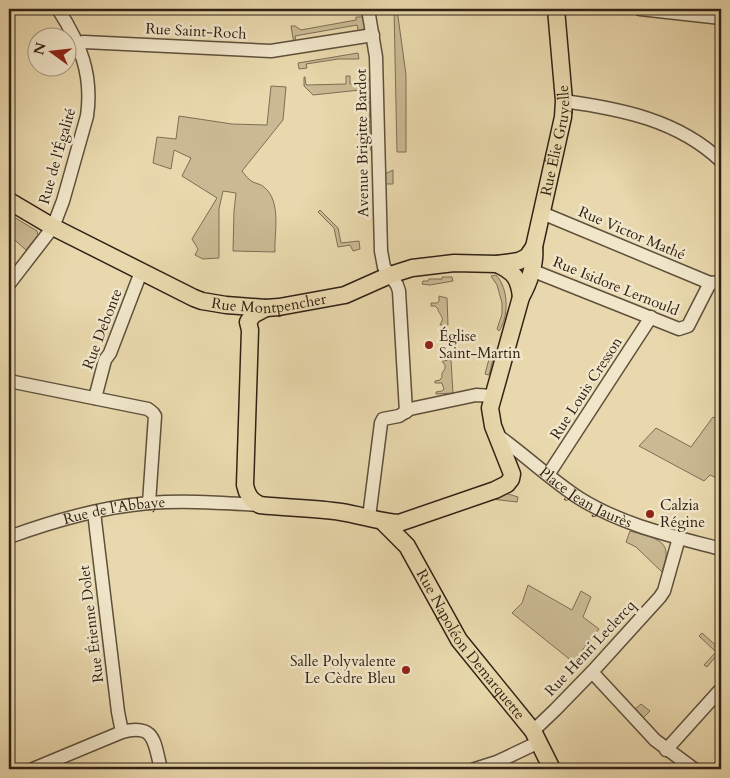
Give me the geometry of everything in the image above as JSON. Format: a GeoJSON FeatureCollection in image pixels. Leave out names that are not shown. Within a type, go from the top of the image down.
{"type":"FeatureCollection","features":[{"type":"Feature","properties":{"kind":"main road","name":"Rue Élie Gruyelle"},"geometry":{"type":"LineString","coordinates":[[494,396],[521,297],[527,284],[534,258],[534,248],[560,132],[564,101],[556,9]]}},
{"type":"Feature","properties":{"kind":"main road","name":"Rue Montpencher"},"geometry":{"type":"LineString","coordinates":[[9,202],[53,227],[202,302],[266,308],[345,295],[390,275],[412,268],[454,263],[496,264],[522,260],[534,248]]}},
{"type":"Feature","properties":{"kind":"main road"},"geometry":{"type":"LineString","coordinates":[[496,264],[508,270],[516,278],[520,284],[521,297]]}},
{"type":"Feature","properties":{"kind":"main road"},"geometry":{"type":"LineString","coordinates":[[202,302],[240,322],[249,345]]}},
{"type":"Feature","properties":{"kind":"main road"},"geometry":{"type":"LineString","coordinates":[[260,505],[250,498],[245,486],[249,319],[266,308]]}},
{"type":"Feature","properties":{"kind":"main road"},"geometry":{"type":"LineString","coordinates":[[494,396],[490,408],[490,418],[497,436]]}},
{"type":"Feature","properties":{"kind":"main road","name":"Rue de l'Abbaye"},"geometry":{"type":"LineString","coordinates":[[260,505],[340,512],[398,523],[416,518],[508,484],[511,479],[511,470],[497,436]]}},
{"type":"Feature","properties":{"kind":"main road"},"geometry":{"type":"LineString","coordinates":[[407,546],[408,533],[416,518]]}},
{"type":"Feature","properties":{"kind":"main road","name":"Rue Napoléon Demarquette"},"geometry":{"type":"LineString","coordinates":[[377,520],[407,546],[459,640],[536,736],[552,769]]}},
{"type":"Feature","properties":{"kind":"street","name":"Rue de l'Égalité"},"geometry":{"type":"LineString","coordinates":[[58,9],[69,28]]}},
{"type":"Feature","properties":{"kind":"street","name":"Avenue Brigitte Bardot"},"geometry":{"type":"LineString","coordinates":[[368,9],[376,57],[381,250],[384,267],[399,291],[406,412]]}},
{"type":"Feature","properties":{"kind":"street"},"geometry":{"type":"LineString","coordinates":[[640,9],[721,18]]}},
{"type":"Feature","properties":{"kind":"street","name":"Rue Saint-Roch"},"geometry":{"type":"LineString","coordinates":[[78,43],[283,51],[373,35]]}},
{"type":"Feature","properties":{"kind":"street","name":"Rue de l'Égalité"},"geometry":{"type":"LineString","coordinates":[[9,284],[53,227],[63,201],[89,104],[88,82],[78,43]]}},
{"type":"Feature","properties":{"kind":"street"},"geometry":{"type":"LineString","coordinates":[[564,101],[624,112],[661,122],[695,140],[721,161]]}},
{"type":"Feature","properties":{"kind":"street","name":"Rue Victor Mathé"},"geometry":{"type":"LineString","coordinates":[[542,213],[716,282]]}},
{"type":"Feature","properties":{"kind":"street","name":"Rue Isidore Lernould"},"geometry":{"type":"LineString","coordinates":[[531,270],[680,329],[685,328],[716,282]]}},
{"type":"Feature","properties":{"kind":"street","name":"Rue Debonte"},"geometry":{"type":"LineString","coordinates":[[95,398],[105,360],[110,353],[141,272]]}},
{"type":"Feature","properties":{"kind":"street","name":"Rue Louis Cresson"},"geometry":{"type":"LineString","coordinates":[[548,475],[651,317]]}},
{"type":"Feature","properties":{"kind":"street"},"geometry":{"type":"LineString","coordinates":[[9,381],[148,409],[153,413],[155,416],[149,503]]}},
{"type":"Feature","properties":{"kind":"street"},"geometry":{"type":"LineString","coordinates":[[377,520],[381,423],[383,420],[406,412],[471,396],[494,396]]}},
{"type":"Feature","properties":{"kind":"street","name":"Place Jean Jaurès"},"geometry":{"type":"LineString","coordinates":[[497,436],[512,445],[548,475],[579,497],[614,517],[721,549]]}},
{"type":"Feature","properties":{"kind":"street"},"geometry":{"type":"LineString","coordinates":[[222,504],[232,499],[245,486]]}},
{"type":"Feature","properties":{"kind":"street","name":"Rue de l'Abbaye"},"geometry":{"type":"LineString","coordinates":[[9,537],[94,512],[149,503],[260,505]]}},
{"type":"Feature","properties":{"kind":"street","name":"Rue Étienne Dolet"},"geometry":{"type":"LineString","coordinates":[[94,512],[122,732]]}},
{"type":"Feature","properties":{"kind":"street","name":"Rue Henri Leclercq"},"geometry":{"type":"LineString","coordinates":[[475,769],[497,762],[536,736],[555,710],[660,597],[666,584],[679,538]]}},
{"type":"Feature","properties":{"kind":"street"},"geometry":{"type":"LineString","coordinates":[[592,672],[646,732],[666,750],[694,769]]}},
{"type":"Feature","properties":{"kind":"street"},"geometry":{"type":"LineString","coordinates":[[666,750],[721,689]]}},
{"type":"Feature","properties":{"kind":"street"},"geometry":{"type":"LineString","coordinates":[[33,769],[122,732],[134,729],[148,732],[161,769]]}},
{"type":"Feature","properties":{"kind":"shaded area"},"geometry":{"type":"Polygon","coordinates":[[[394,9],[397,9],[406,75],[406,152],[397,152],[394,9]]]}},
{"type":"Feature","properties":{"kind":"shaded area"},"geometry":{"type":"Polygon","coordinates":[[[356,17],[363,17],[366,29],[359,33],[357,25],[295,36],[296,43],[294,44],[291,26],[301,30],[356,20],[356,17]]]}},
{"type":"Feature","properties":{"kind":"shaded area"},"geometry":{"type":"Polygon","coordinates":[[[358,53],[359,59],[338,59],[306,64],[307,68],[299,69],[298,63],[358,53]]]}},
{"type":"Feature","properties":{"kind":"shaded area"},"geometry":{"type":"Polygon","coordinates":[[[346,76],[350,76],[350,84],[365,83],[365,76],[371,79],[374,150],[370,150],[369,96],[361,96],[360,90],[313,95],[304,86],[304,77],[306,85],[346,84],[346,76]]]}},
{"type":"Feature","properties":{"kind":"shaded area"},"geometry":{"type":"Polygon","coordinates":[[[271,86],[286,87],[283,120],[242,171],[252,181],[262,185],[270,193],[276,218],[275,252],[233,251],[236,193],[223,191],[219,209],[219,258],[203,259],[195,255],[198,249],[192,239],[217,198],[182,176],[191,158],[174,150],[171,169],[153,163],[157,137],[176,139],[179,116],[232,124],[267,125],[271,86]]]}},
{"type":"Feature","properties":{"kind":"shaded area"},"geometry":{"type":"Polygon","coordinates":[[[393,170],[393,184],[383,184],[385,174],[393,170]]]}},
{"type":"Feature","properties":{"kind":"shaded area"},"geometry":{"type":"Polygon","coordinates":[[[320,210],[338,228],[341,243],[359,241],[360,249],[353,251],[350,245],[338,247],[334,228],[318,212],[320,210]]]}},
{"type":"Feature","properties":{"kind":"shaded area"},"geometry":{"type":"Polygon","coordinates":[[[9,214],[37,231],[38,235],[26,250],[9,235],[9,214]]]}},
{"type":"Feature","properties":{"kind":"shaded area"},"geometry":{"type":"Polygon","coordinates":[[[496,275],[503,288],[506,303],[505,318],[499,331],[497,329],[502,314],[502,303],[497,285],[491,276],[496,275]]]}},
{"type":"Feature","properties":{"kind":"shaded area"},"geometry":{"type":"Polygon","coordinates":[[[442,277],[452,277],[453,281],[430,285],[422,284],[423,281],[442,279],[442,277]]]}},
{"type":"Feature","properties":{"kind":"shaded area"},"geometry":{"type":"Polygon","coordinates":[[[439,296],[447,298],[448,325],[440,325],[442,316],[435,306],[431,306],[431,303],[439,301],[439,296]]]}},
{"type":"Feature","properties":{"kind":"shaded area"},"geometry":{"type":"Polygon","coordinates":[[[489,351],[495,352],[489,375],[485,374],[489,351]]]}},
{"type":"Feature","properties":{"kind":"shaded area"},"geometry":{"type":"Polygon","coordinates":[[[451,360],[453,393],[436,394],[436,392],[444,389],[442,383],[435,383],[435,381],[440,380],[445,369],[442,361],[451,360]]]}},
{"type":"Feature","properties":{"kind":"shaded area"},"geometry":{"type":"Polygon","coordinates":[[[713,417],[721,421],[721,480],[710,475],[704,481],[639,446],[656,428],[691,447],[713,417]]]}},
{"type":"Feature","properties":{"kind":"shaded area"},"geometry":{"type":"Polygon","coordinates":[[[505,493],[518,497],[517,502],[483,498],[505,493]]]}},
{"type":"Feature","properties":{"kind":"shaded area"},"geometry":{"type":"Polygon","coordinates":[[[630,531],[652,537],[662,543],[666,554],[662,572],[636,547],[626,542],[630,531]]]}},
{"type":"Feature","properties":{"kind":"shaded area"},"geometry":{"type":"Polygon","coordinates":[[[528,585],[572,610],[581,591],[591,597],[583,617],[599,629],[573,662],[512,613],[522,603],[528,585]]]}},
{"type":"Feature","properties":{"kind":"shaded area"},"geometry":{"type":"Polygon","coordinates":[[[702,633],[721,650],[707,667],[704,665],[716,652],[699,636],[702,633]]]}},
{"type":"Feature","properties":{"kind":"shaded area"},"geometry":{"type":"Polygon","coordinates":[[[641,704],[650,711],[642,719],[634,710],[641,704]]]}},
{"type":"Feature","properties":{"kind":"place","name":"Église Saint-Martin"},"geometry":{"type":"Point","coordinates":[429,345]}},
{"type":"Feature","properties":{"kind":"place","name":"Calzia Régine"},"geometry":{"type":"Point","coordinates":[650,514]}},
{"type":"Feature","properties":{"kind":"place","name":"Salle Polyvalente Le Cèdre Bleu"},"geometry":{"type":"Point","coordinates":[406,670]}}]}
